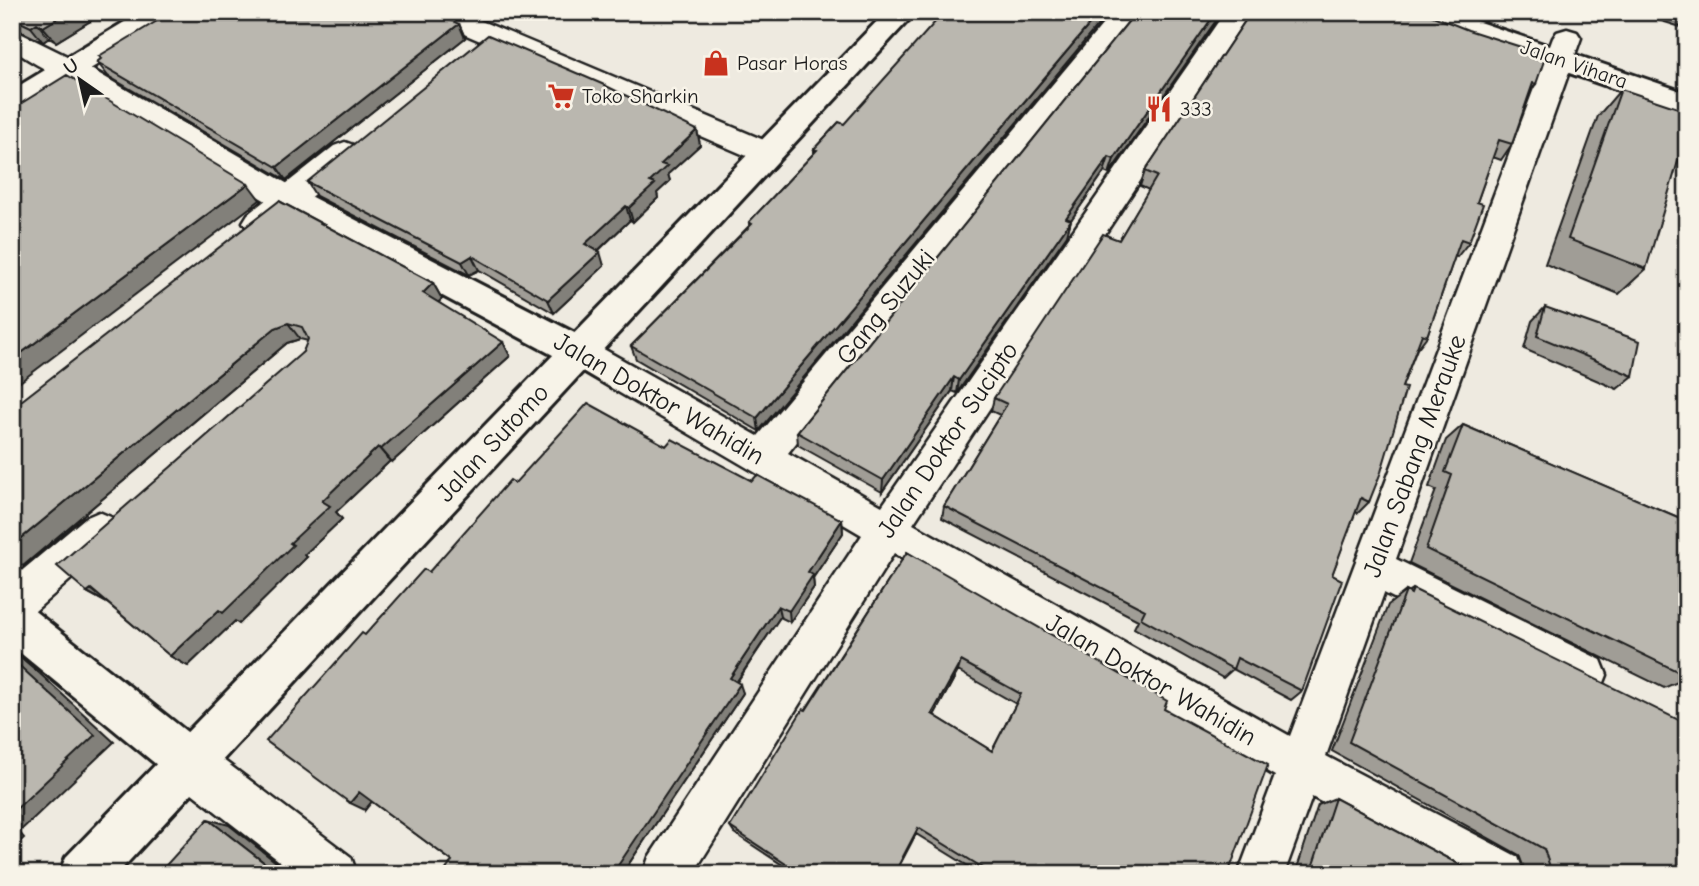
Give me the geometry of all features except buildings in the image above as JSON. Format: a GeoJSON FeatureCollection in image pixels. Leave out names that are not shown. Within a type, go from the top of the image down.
{"type":"FeatureCollection","features":[{"type":"Feature","properties":{"kind":"street"},"geometry":{"type":"LineString","coordinates":[[12,104],[162,12]]}},
{"type":"Feature","properties":{"kind":"street"},"geometry":{"type":"LineString","coordinates":[[436,12],[479,44],[767,153]]}},
{"type":"Feature","properties":{"kind":"street","name":"Jalan Sutomo"},"geometry":{"type":"LineString","coordinates":[[83,874],[902,12]]}},
{"type":"Feature","properties":{"kind":"street","name":"Gang Suzuki"},"geometry":{"type":"LineString","coordinates":[[762,458],[1128,12]]}},
{"type":"Feature","properties":{"kind":"street","name":"Jalan Doktor Sucipto"},"geometry":{"type":"LineString","coordinates":[[666,874],[888,529],[1239,12]]}},
{"type":"Feature","properties":{"kind":"street","name":"Jalan Vihara"},"geometry":{"type":"LineString","coordinates":[[1421,12],[1687,82]]}},
{"type":"Feature","properties":{"kind":"street","name":"Jalan Vihara"},"geometry":{"type":"LineString","coordinates":[[1485,12],[1687,104]]}},
{"type":"Feature","properties":{"kind":"street","name":"Jalan Doktor Wahidin"},"geometry":{"type":"LineString","coordinates":[[12,38],[288,199],[579,352],[1302,767],[1501,874]]}},
{"type":"Feature","properties":{"kind":"street","name":"Jalan Sabang Merauke"},"geometry":{"type":"LineString","coordinates":[[1261,874],[1563,48]]}},
{"type":"Feature","properties":{"kind":"street"},"geometry":{"type":"LineString","coordinates":[[233,242],[363,139]]}},
{"type":"Feature","properties":{"kind":"street"},"geometry":{"type":"LineString","coordinates":[[12,604],[126,506]]}},
{"type":"Feature","properties":{"kind":"street"},"geometry":{"type":"LineString","coordinates":[[1374,568],[1615,689]]}},
{"type":"Feature","properties":{"kind":"street"},"geometry":{"type":"LineString","coordinates":[[12,619],[334,874]]}},
{"type":"Feature","properties":{"kind":"place","name":"Pasar Horas"},"geometry":{"type":"Point","coordinates":[716,63]}},
{"type":"Feature","properties":{"kind":"place","name":"Toko Sharkin"},"geometry":{"type":"Point","coordinates":[561,96]}},
{"type":"Feature","properties":{"kind":"place","name":"333"},"geometry":{"type":"Point","coordinates":[1159,109]}}]}
